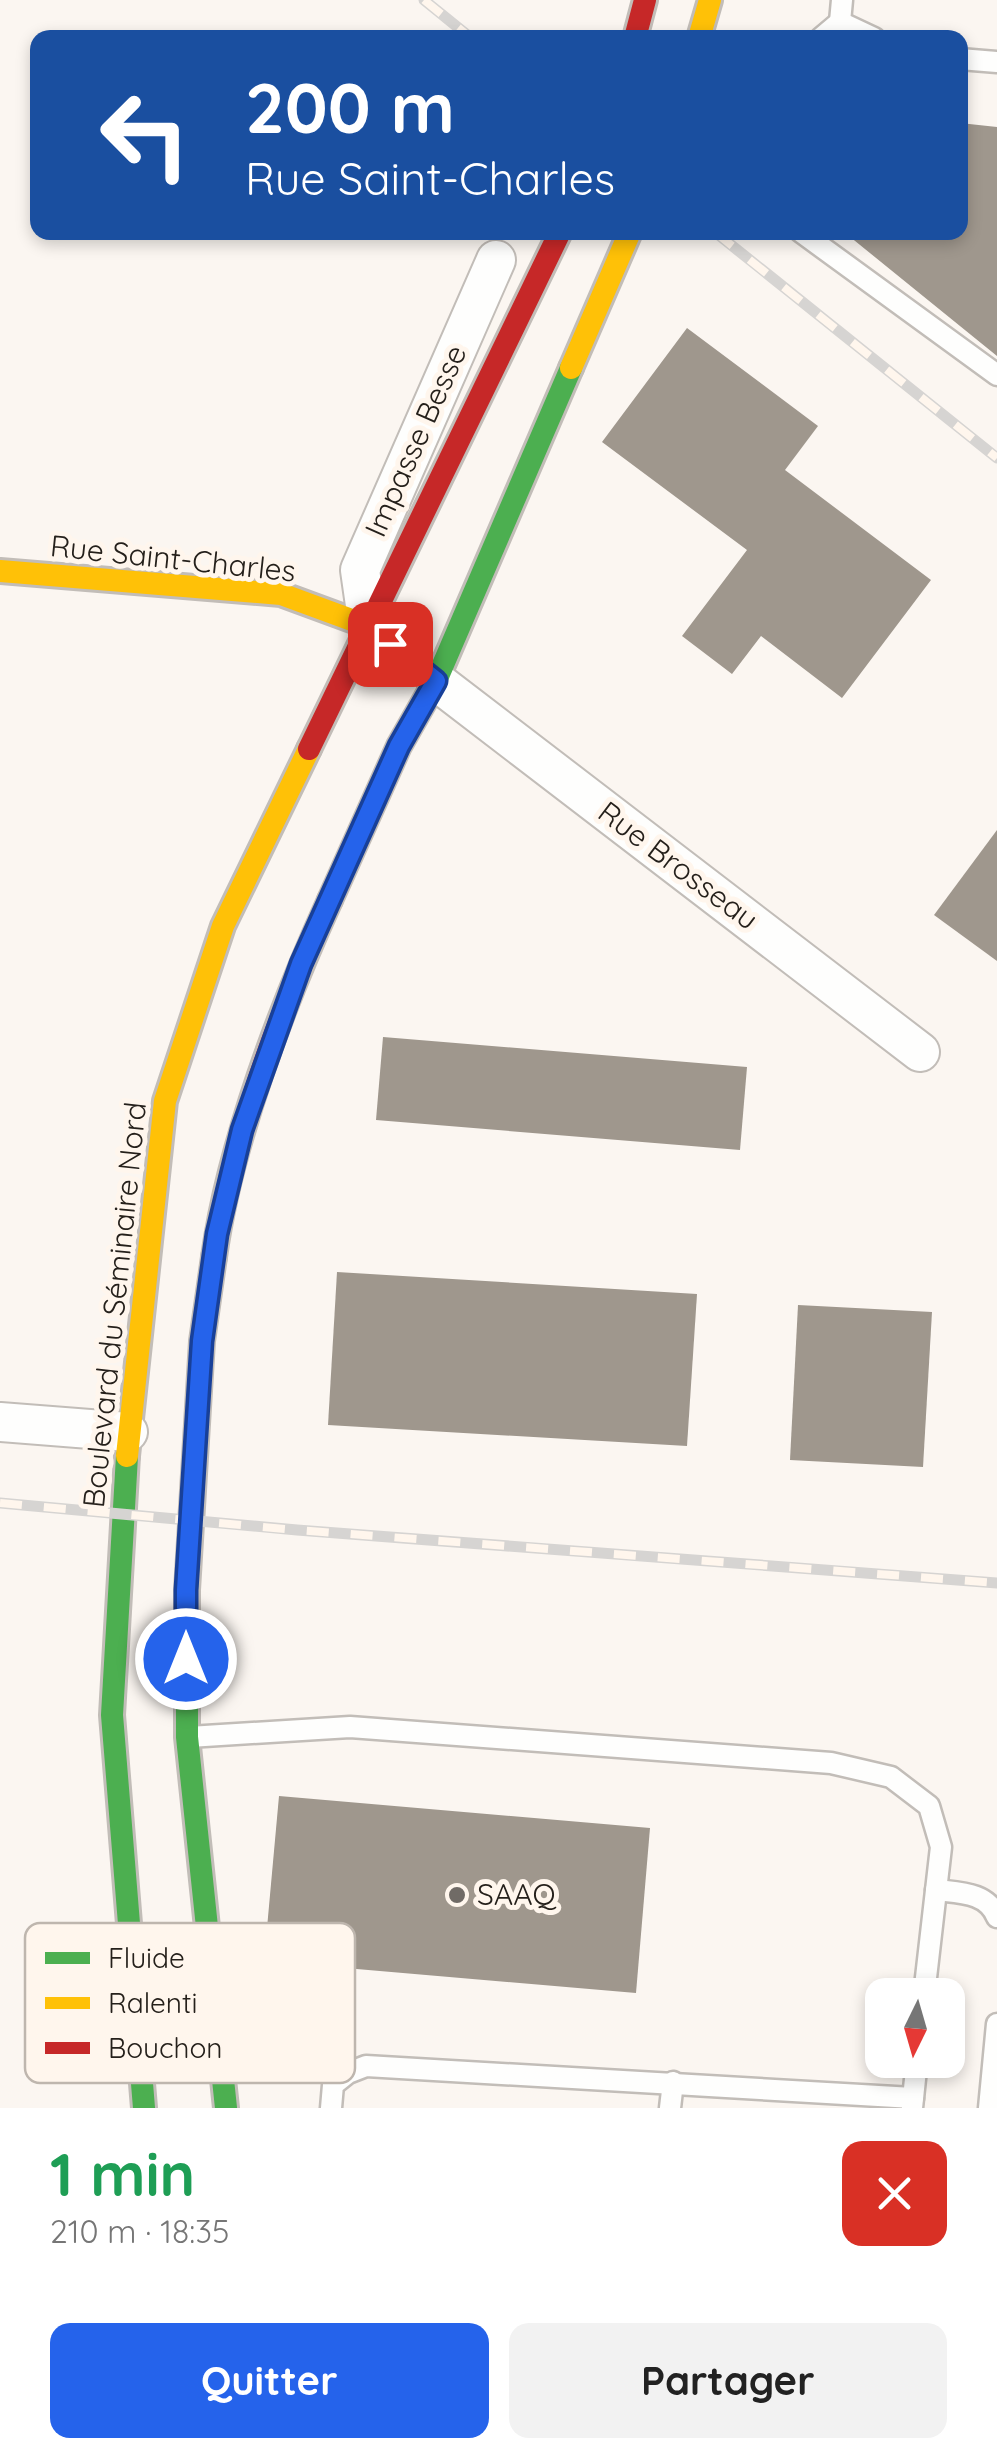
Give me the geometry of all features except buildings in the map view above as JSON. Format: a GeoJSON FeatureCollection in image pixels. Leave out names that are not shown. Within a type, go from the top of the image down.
{"type":"FeatureCollection","features":[{"type":"Feature","properties":{"kind":"main road"},"geometry":{"type":"LineString","coordinates":[[637,30],[645,0]]}},
{"type":"Feature","properties":{"kind":"main road"},"geometry":{"type":"LineString","coordinates":[[701,30],[710,0]]}},
{"type":"Feature","properties":{"kind":"main road","name":"Boulevard du Séminaire Nord"},"geometry":{"type":"LineString","coordinates":[[129,1923],[112,1715],[128,1432],[165,1101],[223,926],[282,821],[368,626],[556,240]]}},
{"type":"Feature","properties":{"kind":"main road"},"geometry":{"type":"LineString","coordinates":[[301,964],[399,746],[436,681],[627,240]]}},
{"type":"Feature","properties":{"kind":"main road","name":"Rue Saint-Charles"},"geometry":{"type":"LineString","coordinates":[[0,571],[282,594],[368,626],[436,681]]}},
{"type":"Feature","properties":{"kind":"main road"},"geometry":{"type":"LineString","coordinates":[[207,1923],[187,1737],[186,1590],[202,1341],[217,1234],[242,1130],[301,964],[318,903],[320,860]]}},
{"type":"Feature","properties":{"kind":"main road","name":"Boulevard du Séminaire Nord"},"geometry":{"type":"LineString","coordinates":[[142,2083],[144,2108]]}},
{"type":"Feature","properties":{"kind":"main road"},"geometry":{"type":"LineString","coordinates":[[223,2083],[226,2108]]}},
{"type":"Feature","properties":{"kind":"street","name":"Impasse Besse"},"geometry":{"type":"LineString","coordinates":[[368,626],[360,570],[496,260]]}},
{"type":"Feature","properties":{"kind":"street","name":"Rue Brosseau"},"geometry":{"type":"LineString","coordinates":[[436,681],[920,1052]]}},
{"type":"Feature","properties":{"kind":"street"},"geometry":{"type":"LineString","coordinates":[[0,1422],[128,1432]]}},
{"type":"Feature","properties":{"kind":"lane"},"geometry":{"type":"LineString","coordinates":[[841,11],[864,30]]}},
{"type":"Feature","properties":{"kind":"lane"},"geometry":{"type":"LineString","coordinates":[[968,60],[997,62]]}},
{"type":"Feature","properties":{"kind":"lane"},"geometry":{"type":"LineString","coordinates":[[811,240],[997,375]]}},
{"type":"Feature","properties":{"kind":"lane"},"geometry":{"type":"LineString","coordinates":[[187,1737],[350,1726],[831,1763],[891,1777],[928,1806],[941,1847],[926,1978]]}},
{"type":"Feature","properties":{"kind":"lane"},"geometry":{"type":"LineString","coordinates":[[936,1890],[976,1895],[992,1906],[997,1917]]}},
{"type":"Feature","properties":{"kind":"lane"},"geometry":{"type":"LineString","coordinates":[[989,2108],[997,2024]]}},
{"type":"Feature","properties":{"kind":"lane"},"geometry":{"type":"LineString","coordinates":[[355,2070],[366,2066],[673,2082],[912,2103],[915,2078]]}},
{"type":"Feature","properties":{"kind":"lane"},"geometry":{"type":"LineString","coordinates":[[670,2108],[673,2082]]}},
{"type":"Feature","properties":{"kind":"lane"},"geometry":{"type":"LineString","coordinates":[[331,2108],[336,2083]]}},
{"type":"Feature","properties":{"kind":"railway"},"geometry":{"type":"LineString","coordinates":[[424,0],[461,30]]}},
{"type":"Feature","properties":{"kind":"railway"},"geometry":{"type":"LineString","coordinates":[[725,240],[997,458]]}},
{"type":"Feature","properties":{"kind":"railway"},"geometry":{"type":"LineString","coordinates":[[0,1503],[297,1530],[997,1583]]}},
{"type":"Feature","properties":{"kind":"traffic: fast"},"geometry":{"type":"LineString","coordinates":[[330,900],[399,746],[436,681],[571,368]]}},
{"type":"Feature","properties":{"kind":"traffic: fast"},"geometry":{"type":"LineString","coordinates":[[207,1923],[187,1737],[187,1590],[202,1341],[214,1257]]}},
{"type":"Feature","properties":{"kind":"traffic: fast"},"geometry":{"type":"LineString","coordinates":[[127,1456],[112,1715],[129,1923]]}},
{"type":"Feature","properties":{"kind":"traffic: fast"},"geometry":{"type":"LineString","coordinates":[[142,2083],[144,2108]]}},
{"type":"Feature","properties":{"kind":"traffic: fast"},"geometry":{"type":"LineString","coordinates":[[223,2083],[226,2108]]}},
{"type":"Feature","properties":{"kind":"traffic: slow"},"geometry":{"type":"LineString","coordinates":[[701,30],[710,0]]}},
{"type":"Feature","properties":{"kind":"traffic: slow"},"geometry":{"type":"LineString","coordinates":[[571,368],[627,240]]}},
{"type":"Feature","properties":{"kind":"traffic: slow"},"geometry":{"type":"LineString","coordinates":[[0,571],[281,594],[368,626],[436,681]]}},
{"type":"Feature","properties":{"kind":"traffic: slow"},"geometry":{"type":"LineString","coordinates":[[127,1456],[165,1101],[223,926],[309,749]]}},
{"type":"Feature","properties":{"kind":"traffic: jam"},"geometry":{"type":"LineString","coordinates":[[637,30],[645,0]]}},
{"type":"Feature","properties":{"kind":"traffic: jam"},"geometry":{"type":"LineString","coordinates":[[309,749],[556,240]]}},
{"type":"Feature","properties":{"kind":"traffic: jam"},"geometry":{"type":"LineString","coordinates":[[214,1257],[245,1121],[294,984],[330,900]]}},
{"type":"Feature","properties":{"kind":"place","name":"SAAQ"},"geometry":{"type":"Point","coordinates":[457,1895]}},
{"type":"Feature","properties":{"kind":"route"},"geometry":{"type":"LineString","coordinates":[[186,1659],[186,1590],[202,1341],[217,1234],[242,1130],[301,964],[399,746],[436,681],[390,644]]}}]}
